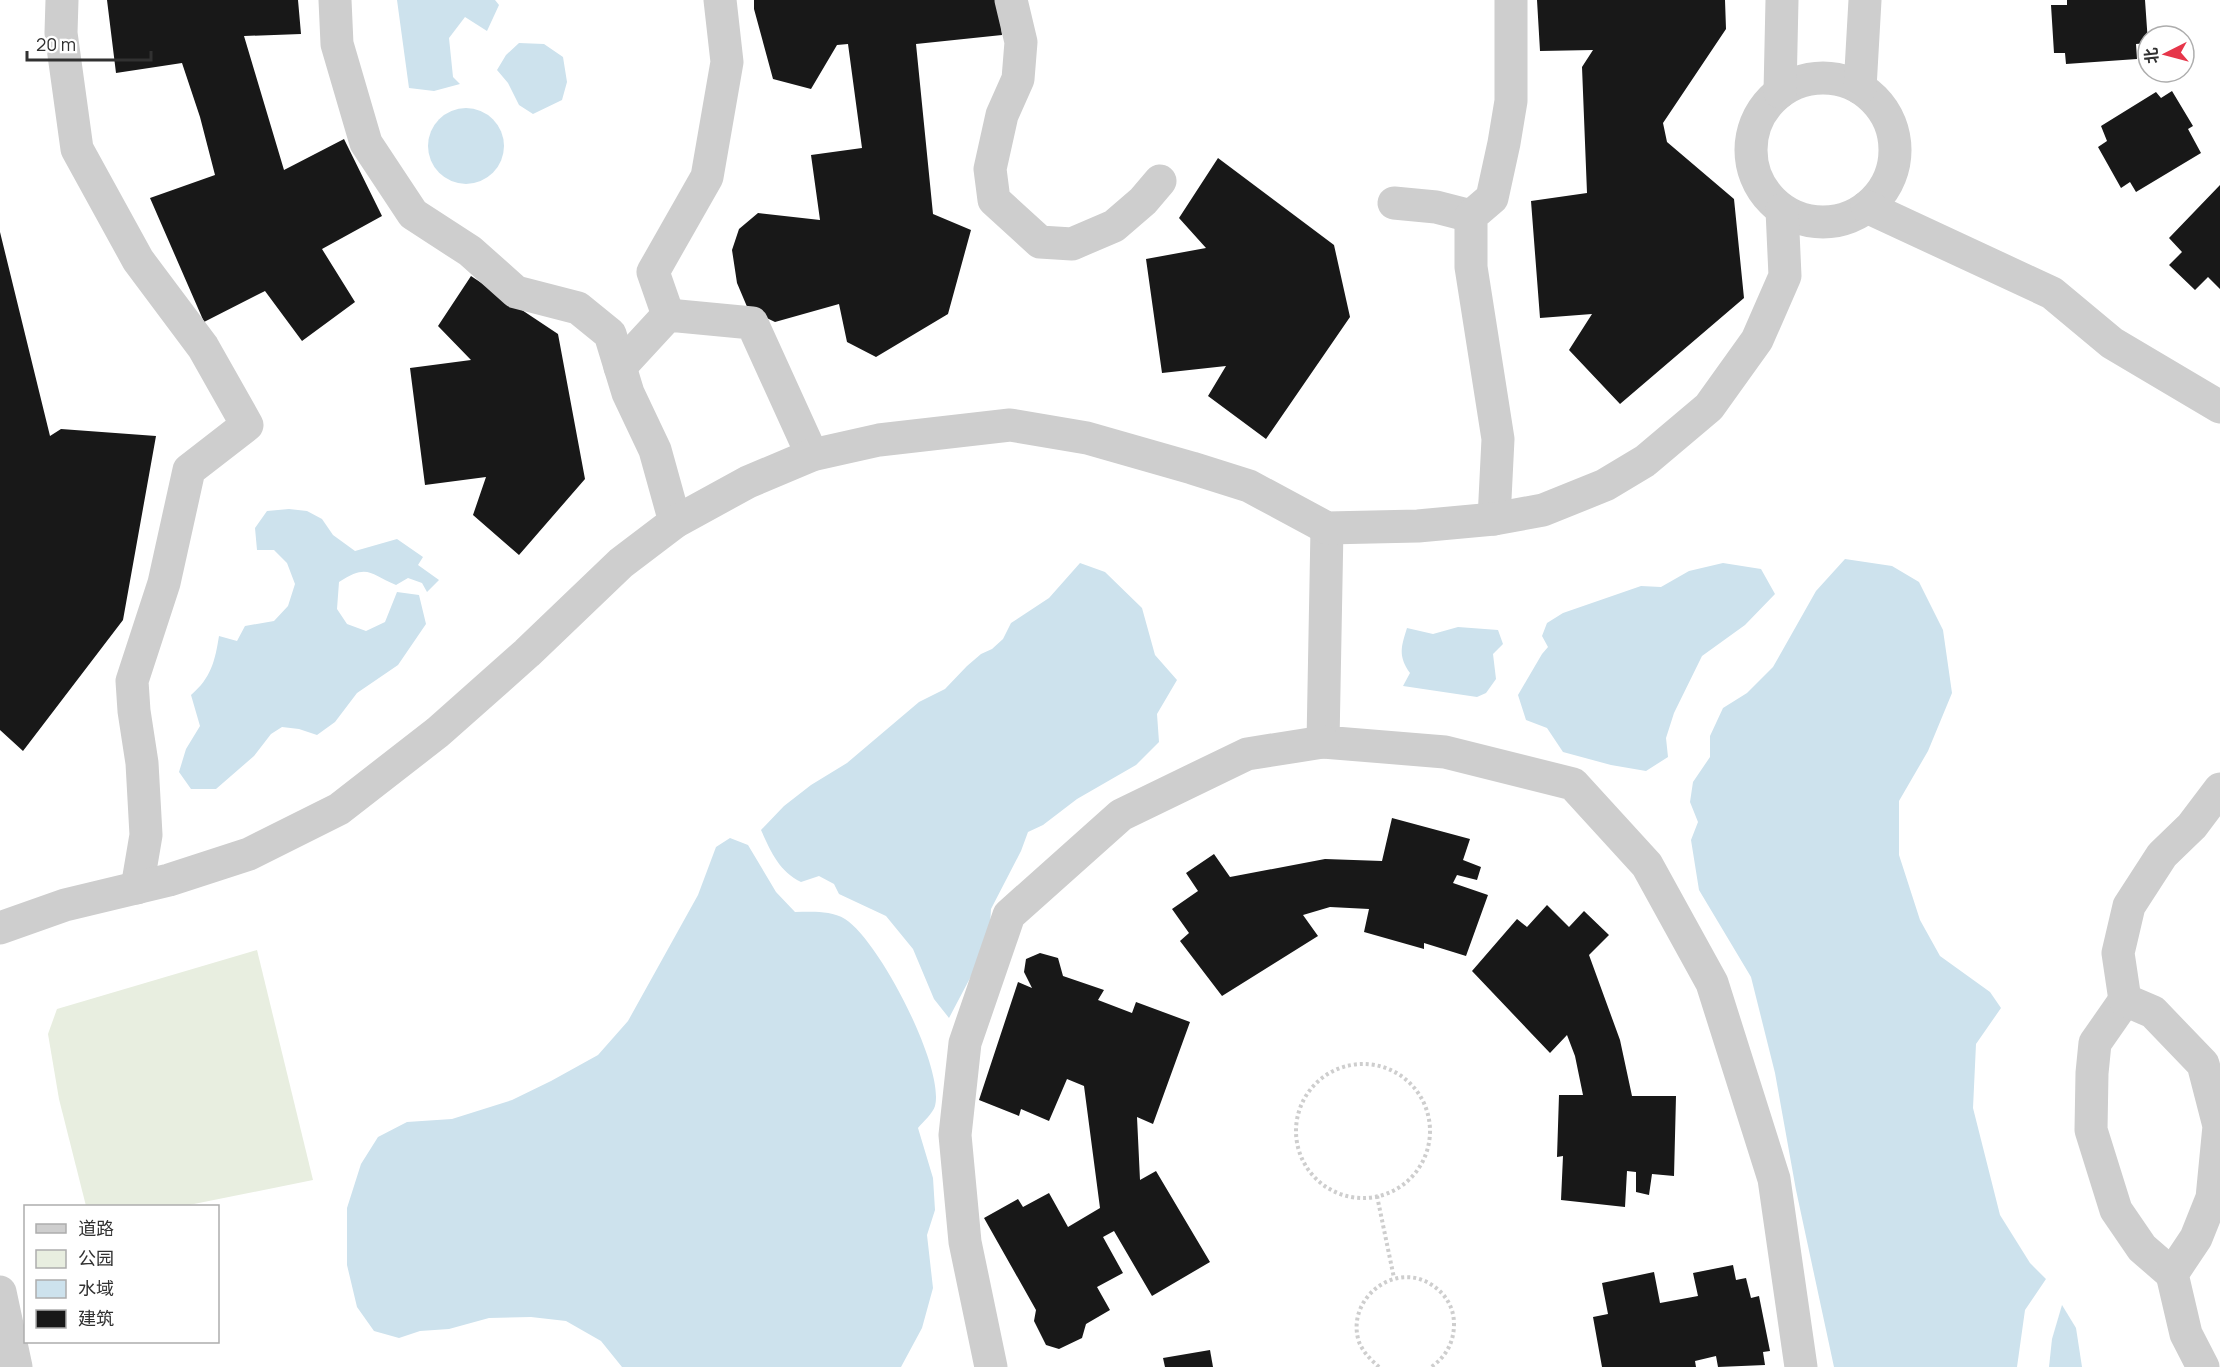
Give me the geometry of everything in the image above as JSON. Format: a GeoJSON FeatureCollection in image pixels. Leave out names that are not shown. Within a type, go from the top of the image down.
{"type":"FeatureCollection","features":[{"type":"Feature","properties":{"kind":"street"},"geometry":{"type":"LineString","coordinates":[[62,0],[61,33],[77,149],[138,260],[203,347],[247,425],[189,470],[164,583],[132,681],[142,763],[146,835],[137,888]]}},
{"type":"Feature","properties":{"kind":"street"},"geometry":{"type":"LineString","coordinates":[[336,0],[337,44],[366,144],[413,214],[470,251],[516,292],[578,308],[610,334],[628,393],[655,450],[675,522]]}},
{"type":"Feature","properties":{"kind":"street"},"geometry":{"type":"LineString","coordinates":[[668,315],[653,272],[707,177],[727,62],[720,0]]}},
{"type":"Feature","properties":{"kind":"street"},"geometry":{"type":"LineString","coordinates":[[1011,0],[1021,42],[1018,79],[1002,115],[990,169],[994,200],[1040,242],[1072,244],[1114,226],[1143,201],[1160,182]]}},
{"type":"Feature","properties":{"kind":"street"},"geometry":{"type":"LineString","coordinates":[[1494,519],[1498,439],[1471,267],[1471,216],[1492,198],[1512,101],[1511,0]]}},
{"type":"Feature","properties":{"kind":"street"},"geometry":{"type":"LineString","coordinates":[[1780,92],[1782,0]]}},
{"type":"Feature","properties":{"kind":"street"},"geometry":{"type":"LineString","coordinates":[[1860,88],[1865,0]]}},
{"type":"Feature","properties":{"kind":"street"},"geometry":{"type":"LineString","coordinates":[[1820,78],[1840,80],[1860,88],[1878,104],[1890,123],[1894,146],[1892,169],[1882,190],[1867,207],[1847,218],[1825,223],[1803,220],[1782,210],[1766,194],[1755,174],[1751,151],[1754,129],[1764,108],[1780,92],[1799,81],[1820,78]]}},
{"type":"Feature","properties":{"kind":"street"},"geometry":{"type":"LineString","coordinates":[[1394,203],[1436,207],[1471,216]]}},
{"type":"Feature","properties":{"kind":"street"},"geometry":{"type":"LineString","coordinates":[[1867,207],[2052,293],[2112,343],[2220,407]]}},
{"type":"Feature","properties":{"kind":"street"},"geometry":{"type":"LineString","coordinates":[[0,928],[65,905],[169,880],[249,854],[339,809],[438,732],[527,653],[621,563],[675,522],[748,482],[812,455],[879,440],[1010,425],[1087,438],[1249,486],[1327,528],[1419,526],[1494,519],[1543,510],[1605,486],[1645,461],[1709,407],[1757,340],[1785,276],[1782,210]]}},
{"type":"Feature","properties":{"kind":"street"},"geometry":{"type":"LineString","coordinates":[[620,367],[668,315]]}},
{"type":"Feature","properties":{"kind":"street"},"geometry":{"type":"LineString","coordinates":[[668,315],[752,322],[812,455]]}},
{"type":"Feature","properties":{"kind":"street"},"geometry":{"type":"LineString","coordinates":[[1323,742],[1327,528]]}},
{"type":"Feature","properties":{"kind":"street"},"geometry":{"type":"LineString","coordinates":[[991,1367],[965,1242],[955,1135],[965,1043],[1009,915],[1120,815],[1247,754],[1323,742],[1445,752],[1573,784],[1647,866],[1712,983],[1774,1179],[1801,1367]]}},
{"type":"Feature","properties":{"kind":"street"},"geometry":{"type":"LineString","coordinates":[[2203,1367],[2186,1334],[2172,1274],[2142,1248],[2116,1210],[2091,1130],[2092,1073],[2095,1043],[2125,1000],[2118,953],[2129,906],[2162,855],[2192,826],[2220,789]]}},
{"type":"Feature","properties":{"kind":"street"},"geometry":{"type":"LineString","coordinates":[[2125,1000],[2153,1012],[2203,1064],[2219,1126],[2212,1198],[2196,1238],[2172,1274]]}},
{"type":"Feature","properties":{"kind":"street"},"geometry":{"type":"LineString","coordinates":[[0,1292],[16,1367]]}},
{"type":"Feature","properties":{"kind":"path"},"geometry":{"type":"LineString","coordinates":[[1354,1064],[1376,1065],[1396,1073],[1413,1087],[1424,1105],[1430,1127],[1428,1148],[1419,1169],[1404,1184],[1384,1195],[1377,1196],[1363,1198],[1341,1195],[1321,1184],[1306,1167],[1297,1147],[1296,1125],[1302,1103],[1314,1084],[1332,1070],[1354,1064]]}},
{"type":"Feature","properties":{"kind":"path"},"geometry":{"type":"LineString","coordinates":[[1377,1196],[1394,1278]]}},
{"type":"Feature","properties":{"kind":"path"},"geometry":{"type":"LineString","coordinates":[[1379,1367],[1368,1357],[1360,1342],[1357,1326],[1360,1310],[1367,1296],[1379,1285],[1394,1278],[1410,1277],[1426,1281],[1440,1290],[1449,1302],[1454,1318],[1454,1334],[1449,1349],[1439,1362],[1431,1367]]}},
{"type":"Feature","properties":{"kind":"green space"},"geometry":{"type":"Polygon","coordinates":[[[257,950],[313,1180],[189,1205],[86,1205],[59,1099],[48,1034],[57,1009],[257,950]]]}},
{"type":"Feature","properties":{"kind":"water"},"geometry":{"type":"Polygon","coordinates":[[[397,0],[495,0],[499,5],[487,31],[465,17],[449,38],[453,77],[460,84],[434,91],[409,88],[397,0]]]}},
{"type":"Feature","properties":{"kind":"water"},"geometry":{"type":"Polygon","coordinates":[[[519,43],[544,44],[563,57],[567,82],[562,100],[533,114],[519,105],[508,83],[497,70],[506,55],[519,43]]]}},
{"type":"Feature","properties":{"kind":"water"},"geometry":{"type":"Polygon","coordinates":[[[459,108],[473,108],[487,114],[498,125],[504,139],[501,161],[493,173],[473,184],[459,184],[445,178],[434,167],[428,153],[428,139],[434,125],[445,114],[459,108]]]}},
{"type":"Feature","properties":{"kind":"water"},"geometry":{"type":"Polygon","coordinates":[[[289,509],[307,511],[322,519],[333,535],[355,551],[397,539],[423,557],[418,565],[439,580],[427,592],[422,583],[408,578],[396,585],[369,572],[349,576],[339,582],[337,609],[347,624],[366,631],[385,622],[397,592],[419,595],[426,624],[398,665],[357,693],[335,722],[317,735],[299,729],[282,727],[271,734],[254,756],[216,789],[191,789],[179,772],[186,749],[200,726],[191,695],[208,675],[219,636],[237,641],[245,626],[274,621],[288,606],[295,584],[287,563],[274,550],[257,550],[255,528],[267,511],[289,509]]]}},
{"type":"Feature","properties":{"kind":"water"},"geometry":{"type":"Polygon","coordinates":[[[1845,559],[1892,566],[1919,582],[1943,630],[1952,693],[1928,751],[1899,801],[1899,855],[1920,920],[1940,956],[1990,992],[2001,1008],[1976,1044],[1973,1108],[2000,1215],[2030,1263],[2046,1279],[2025,1310],[2017,1367],[1834,1367],[1796,1190],[1775,1073],[1751,977],[1699,890],[1691,840],[1698,822],[1690,802],[1693,782],[1710,757],[1710,736],[1723,708],[1747,693],[1773,667],[1816,591],[1845,559]]]}},
{"type":"Feature","properties":{"kind":"water"},"geometry":{"type":"Polygon","coordinates":[[[1080,563],[1105,572],[1142,608],[1155,655],[1177,680],[1157,714],[1159,742],[1136,765],[1077,799],[1043,825],[1028,832],[1021,851],[991,909],[989,942],[949,1018],[934,999],[913,949],[886,916],[839,894],[834,884],[819,876],[801,882],[793,878],[776,860],[761,830],[784,806],[811,785],[847,763],[919,702],[945,689],[967,666],[1003,639],[1011,623],[1049,598],[1080,563]]]}},
{"type":"Feature","properties":{"kind":"water"},"geometry":{"type":"Polygon","coordinates":[[[1723,563],[1761,569],[1775,594],[1745,625],[1702,656],[1674,713],[1666,738],[1668,757],[1646,771],[1611,765],[1563,752],[1547,728],[1526,720],[1518,695],[1548,647],[1542,636],[1547,623],[1563,613],[1641,586],[1661,587],[1689,571],[1723,563]]]}},
{"type":"Feature","properties":{"kind":"water"},"geometry":{"type":"Polygon","coordinates":[[[1458,627],[1498,630],[1503,644],[1493,654],[1496,679],[1486,693],[1477,697],[1403,686],[1410,673],[1402,656],[1407,628],[1433,634],[1458,627]]]}},
{"type":"Feature","properties":{"kind":"water"},"geometry":{"type":"Polygon","coordinates":[[[730,838],[748,845],[776,892],[795,912],[833,914],[845,919],[859,931],[891,977],[920,1035],[930,1063],[935,1088],[935,1106],[918,1128],[933,1178],[935,1210],[927,1235],[933,1288],[922,1328],[901,1367],[622,1367],[601,1341],[566,1321],[531,1317],[489,1318],[449,1329],[420,1331],[399,1338],[374,1331],[357,1307],[347,1265],[347,1208],[361,1164],[378,1137],[407,1122],[452,1119],[512,1100],[598,1055],[628,1021],[698,895],[716,847],[730,838]]]}},
{"type":"Feature","properties":{"kind":"water"},"geometry":{"type":"Polygon","coordinates":[[[2062,1305],[2076,1328],[2082,1367],[2049,1367],[2052,1339],[2062,1305]]]}},
{"type":"Feature","properties":{"kind":"building"},"geometry":{"type":"Polygon","coordinates":[[[107,0],[298,0],[301,34],[244,36],[284,170],[344,139],[382,216],[322,249],[355,302],[302,341],[265,291],[204,322],[150,198],[215,175],[200,117],[182,63],[116,73],[107,0]]]}},
{"type":"Feature","properties":{"kind":"building"},"geometry":{"type":"Polygon","coordinates":[[[754,0],[998,0],[1002,35],[916,44],[933,214],[971,230],[948,314],[876,357],[847,342],[839,304],[775,322],[748,309],[737,283],[732,250],[739,229],[758,213],[820,220],[811,155],[862,148],[848,44],[837,45],[811,89],[773,79],[754,9],[754,0]]]}},
{"type":"Feature","properties":{"kind":"building"},"geometry":{"type":"Polygon","coordinates":[[[1537,0],[1725,0],[1726,29],[1663,123],[1667,142],[1734,199],[1744,298],[1620,404],[1569,350],[1592,314],[1540,318],[1531,201],[1587,193],[1582,67],[1593,50],[1540,51],[1537,0]]]}},
{"type":"Feature","properties":{"kind":"building"},"geometry":{"type":"Polygon","coordinates":[[[2067,0],[2145,0],[2147,24],[2136,24],[2136,59],[2066,64],[2065,53],[2054,53],[2051,5],[2067,5],[2067,0]]]}},
{"type":"Feature","properties":{"kind":"building"},"geometry":{"type":"Polygon","coordinates":[[[2172,91],[2193,126],[2188,129],[2201,153],[2136,192],[2130,182],[2121,188],[2098,147],[2107,141],[2101,126],[2156,92],[2161,98],[2172,91]]]}},
{"type":"Feature","properties":{"kind":"building"},"geometry":{"type":"Polygon","coordinates":[[[1218,158],[1334,245],[1350,317],[1266,439],[1208,396],[1226,366],[1162,373],[1146,259],[1206,248],[1179,218],[1218,158]]]}},
{"type":"Feature","properties":{"kind":"building"},"geometry":{"type":"Polygon","coordinates":[[[2220,185],[2220,289],[2208,277],[2195,290],[2169,265],[2182,252],[2169,238],[2220,185]]]}},
{"type":"Feature","properties":{"kind":"building"},"geometry":{"type":"Polygon","coordinates":[[[0,232],[50,436],[61,429],[156,436],[123,620],[23,751],[0,730],[0,232]]]}},
{"type":"Feature","properties":{"kind":"building"},"geometry":{"type":"Polygon","coordinates":[[[471,276],[558,334],[585,479],[519,555],[473,515],[486,477],[425,485],[410,368],[471,360],[438,326],[471,276]]]}},
{"type":"Feature","properties":{"kind":"building"},"geometry":{"type":"Polygon","coordinates":[[[1392,818],[1470,839],[1463,860],[1481,867],[1477,880],[1457,875],[1453,883],[1488,895],[1466,956],[1424,943],[1424,949],[1364,932],[1369,909],[1330,907],[1303,915],[1318,936],[1222,996],[1180,941],[1189,933],[1172,909],[1198,891],[1186,873],[1214,854],[1230,877],[1325,859],[1382,861],[1392,818]]]}},
{"type":"Feature","properties":{"kind":"building"},"geometry":{"type":"Polygon","coordinates":[[[1547,905],[1569,927],[1584,911],[1609,935],[1589,955],[1620,1040],[1632,1096],[1676,1096],[1674,1176],[1652,1174],[1649,1195],[1636,1192],[1636,1172],[1627,1171],[1625,1207],[1561,1200],[1563,1156],[1557,1157],[1559,1095],[1583,1095],[1575,1056],[1567,1035],[1550,1053],[1472,971],[1517,919],[1527,927],[1547,905]]]}},
{"type":"Feature","properties":{"kind":"building"},"geometry":{"type":"Polygon","coordinates":[[[1040,953],[1058,958],[1063,976],[1104,990],[1098,1000],[1132,1013],[1136,1002],[1190,1022],[1153,1124],[1137,1117],[1140,1180],[1156,1171],[1210,1262],[1152,1296],[1114,1231],[1103,1237],[1123,1273],[1097,1287],[1110,1310],[1086,1324],[1082,1338],[1059,1349],[1046,1345],[1034,1321],[1036,1310],[984,1218],[1018,1199],[1023,1207],[1049,1193],[1068,1227],[1100,1208],[1084,1086],[1067,1079],[1049,1121],[1021,1109],[1019,1116],[979,1100],[1018,982],[1032,988],[1024,972],[1026,959],[1040,953]]]}},
{"type":"Feature","properties":{"kind":"building"},"geometry":{"type":"Polygon","coordinates":[[[1733,1265],[1736,1280],[1746,1278],[1751,1298],[1759,1296],[1770,1351],[1763,1352],[1765,1365],[1718,1367],[1716,1356],[1695,1361],[1696,1367],[1602,1367],[1593,1317],[1608,1314],[1602,1283],[1654,1272],[1660,1303],[1698,1296],[1693,1273],[1733,1265]]]}},
{"type":"Feature","properties":{"kind":"building"},"geometry":{"type":"Polygon","coordinates":[[[1210,1350],[1213,1367],[1165,1367],[1163,1358],[1210,1350]]]}}]}
